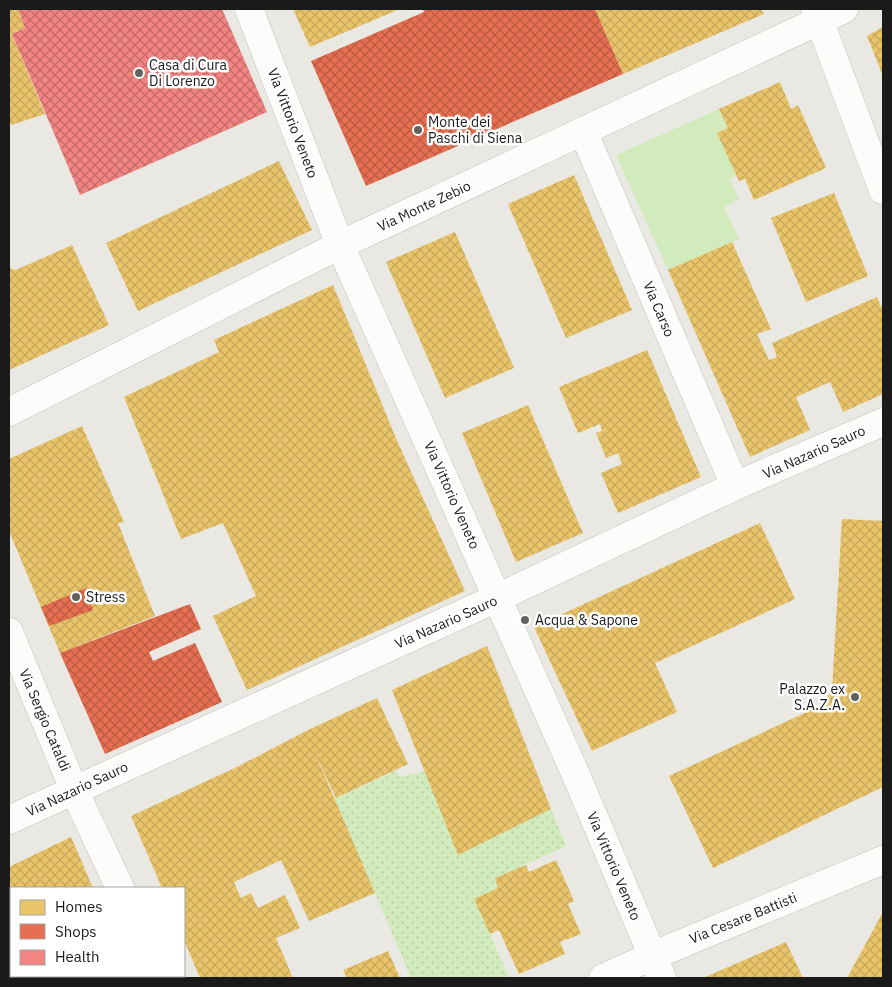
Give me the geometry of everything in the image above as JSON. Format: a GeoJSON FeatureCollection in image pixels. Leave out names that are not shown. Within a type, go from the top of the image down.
{"type":"FeatureCollection","features":[{"type":"Feature","properties":{"kind":"street","name":"Via Vittorio Veneto"},"geometry":{"type":"LineString","coordinates":[[249,9],[340,245],[576,775],[657,967]]}},
{"type":"Feature","properties":{"kind":"street","name":"Via Monte Zebio"},"geometry":{"type":"LineString","coordinates":[[9,412],[340,245],[583,131],[817,15],[844,9]]}},
{"type":"Feature","properties":{"kind":"street"},"geometry":{"type":"LineString","coordinates":[[817,15],[883,190]]}},
{"type":"Feature","properties":{"kind":"street","name":"Via Carso"},"geometry":{"type":"LineString","coordinates":[[583,131],[735,486]]}},
{"type":"Feature","properties":{"kind":"street","name":"Via Nazario Sauro"},"geometry":{"type":"LineString","coordinates":[[9,820],[498,598],[735,486],[883,422]]}},
{"type":"Feature","properties":{"kind":"street","name":"Via Sergio Cataldi"},"geometry":{"type":"LineString","coordinates":[[9,632],[74,790],[120,887]]}},
{"type":"Feature","properties":{"kind":"street","name":"Via Cesare Battisti"},"geometry":{"type":"LineString","coordinates":[[603,978],[657,967],[883,860]]}},
{"type":"Feature","properties":{"kind":"green space"},"geometry":{"type":"Polygon","coordinates":[[[719,109],[728,128],[717,133],[737,175],[730,179],[739,199],[724,207],[739,239],[668,270],[616,155],[719,109]]]}},
{"type":"Feature","properties":{"kind":"green space"},"geometry":{"type":"Polygon","coordinates":[[[395,771],[400,777],[425,771],[458,854],[551,809],[566,846],[495,878],[498,888],[475,899],[509,978],[411,978],[335,799],[395,771]]]}},
{"type":"Feature","properties":{"kind":"green space"},"geometry":{"type":"Polygon","coordinates":[[[9,945],[10,977],[55,978],[9,978],[9,945]]]}},
{"type":"Feature","properties":{"kind":"building: Homes"},"geometry":{"type":"Polygon","coordinates":[[[9,9],[18,9],[25,28],[12,34],[45,114],[11,125],[9,120],[9,9]]]}},
{"type":"Feature","properties":{"kind":"building: Homes"},"geometry":{"type":"Polygon","coordinates":[[[293,9],[400,9],[310,47],[293,9]]]}},
{"type":"Feature","properties":{"kind":"building: Homes"},"geometry":{"type":"Polygon","coordinates":[[[595,9],[761,9],[764,14],[623,74],[595,9]]]}},
{"type":"Feature","properties":{"kind":"building: Homes"},"geometry":{"type":"Polygon","coordinates":[[[883,27],[883,76],[867,36],[883,27]]]}},
{"type":"Feature","properties":{"kind":"building: Homes"},"geometry":{"type":"Polygon","coordinates":[[[780,82],[791,109],[798,105],[826,168],[754,200],[745,179],[739,181],[717,133],[728,128],[719,109],[780,82]]]}},
{"type":"Feature","properties":{"kind":"building: Homes"},"geometry":{"type":"Polygon","coordinates":[[[279,161],[312,230],[138,311],[106,243],[279,161]]]}},
{"type":"Feature","properties":{"kind":"building: Homes"},"geometry":{"type":"Polygon","coordinates":[[[574,175],[632,310],[566,338],[508,204],[574,175]]]}},
{"type":"Feature","properties":{"kind":"building: Homes"},"geometry":{"type":"Polygon","coordinates":[[[834,193],[868,276],[806,302],[771,218],[834,193]]]}},
{"type":"Feature","properties":{"kind":"building: Homes"},"geometry":{"type":"Polygon","coordinates":[[[455,232],[514,368],[445,398],[386,262],[455,232]]]}},
{"type":"Feature","properties":{"kind":"building: Homes"},"geometry":{"type":"Polygon","coordinates":[[[732,242],[771,329],[757,334],[769,360],[777,357],[772,343],[877,297],[883,311],[883,394],[843,412],[830,382],[796,397],[810,430],[750,457],[668,270],[732,242]]]}},
{"type":"Feature","properties":{"kind":"building: Homes"},"geometry":{"type":"Polygon","coordinates":[[[72,245],[109,325],[9,370],[9,268],[16,270],[72,245]]]}},
{"type":"Feature","properties":{"kind":"building: Homes"},"geometry":{"type":"Polygon","coordinates":[[[333,285],[398,443],[465,591],[247,690],[213,616],[256,596],[223,523],[181,539],[124,397],[219,352],[214,340],[333,285]]]}},
{"type":"Feature","properties":{"kind":"building: Homes"},"geometry":{"type":"Polygon","coordinates":[[[647,350],[701,477],[618,513],[601,473],[622,464],[618,453],[606,458],[596,433],[602,431],[600,424],[578,433],[559,387],[647,350]]]}},
{"type":"Feature","properties":{"kind":"building: Homes"},"geometry":{"type":"Polygon","coordinates":[[[528,405],[583,533],[516,562],[462,433],[528,405]]]}},
{"type":"Feature","properties":{"kind":"building: Homes"},"geometry":{"type":"Polygon","coordinates":[[[82,426],[124,522],[118,523],[155,616],[60,653],[9,531],[9,459],[82,426]]]}},
{"type":"Feature","properties":{"kind":"building: Homes","name":"Palazzo ex S.A.Z.A."},"geometry":{"type":"Polygon","coordinates":[[[842,519],[883,521],[883,787],[713,868],[669,776],[822,705],[832,689],[842,519]]]}},
{"type":"Feature","properties":{"kind":"building: Homes"},"geometry":{"type":"Polygon","coordinates":[[[760,523],[795,599],[655,663],[677,712],[592,751],[534,627],[760,523]]]}},
{"type":"Feature","properties":{"kind":"building: Homes"},"geometry":{"type":"Polygon","coordinates":[[[487,646],[551,809],[458,855],[392,690],[487,646]]]}},
{"type":"Feature","properties":{"kind":"building: Homes"},"geometry":{"type":"Polygon","coordinates":[[[377,698],[408,764],[336,798],[315,753],[375,893],[309,921],[281,860],[234,882],[241,898],[251,893],[258,908],[285,895],[300,928],[276,938],[293,978],[200,978],[185,942],[185,887],[162,887],[131,816],[237,767],[306,731],[377,698]]]}},
{"type":"Feature","properties":{"kind":"building: Homes"},"geometry":{"type":"Polygon","coordinates":[[[71,837],[93,887],[10,887],[9,945],[9,867],[71,837]]]}},
{"type":"Feature","properties":{"kind":"building: Homes"},"geometry":{"type":"Polygon","coordinates":[[[556,860],[574,901],[568,904],[581,934],[560,942],[565,954],[519,974],[499,930],[490,934],[474,899],[498,888],[495,878],[526,865],[529,872],[556,860]]]}},
{"type":"Feature","properties":{"kind":"building: Homes"},"geometry":{"type":"Polygon","coordinates":[[[883,912],[883,978],[847,978],[883,912]]]}},
{"type":"Feature","properties":{"kind":"building: Homes"},"geometry":{"type":"Polygon","coordinates":[[[786,942],[803,978],[703,978],[786,942]]]}},
{"type":"Feature","properties":{"kind":"building: Homes"},"geometry":{"type":"Polygon","coordinates":[[[388,951],[400,978],[347,978],[343,970],[388,951]]]}},
{"type":"Feature","properties":{"kind":"building: Homes"},"geometry":{"type":"Polygon","coordinates":[[[54,977],[131,978],[55,978],[54,977]]]}},
{"type":"Feature","properties":{"kind":"building: Shops","name":"Monte dei Paschi di Siena"},"geometry":{"type":"Polygon","coordinates":[[[423,9],[595,9],[623,74],[366,186],[311,61],[424,12],[423,9]]]}},
{"type":"Feature","properties":{"kind":"building: Shops","name":"Stress"},"geometry":{"type":"Polygon","coordinates":[[[86,588],[93,610],[49,626],[41,607],[86,588]]]}},
{"type":"Feature","properties":{"kind":"building: Shops"},"geometry":{"type":"Polygon","coordinates":[[[190,604],[201,629],[149,652],[153,661],[195,643],[222,702],[105,754],[60,653],[190,604]]]}},
{"type":"Feature","properties":{"kind":"building: Health","name":"Casa di Cura Di Lorenzo"},"geometry":{"type":"Polygon","coordinates":[[[18,9],[222,9],[267,112],[80,195],[12,34],[25,28],[18,9]]]}},
{"type":"Feature","properties":{"kind":"place","name":"Casa di Cura Di Lorenzo"},"geometry":{"type":"Point","coordinates":[139,73]}},
{"type":"Feature","properties":{"kind":"place","name":"Monte dei Paschi di Siena"},"geometry":{"type":"Point","coordinates":[418,130]}},
{"type":"Feature","properties":{"kind":"place","name":"Stress"},"geometry":{"type":"Point","coordinates":[76,597]}},
{"type":"Feature","properties":{"kind":"place","name":"Acqua & Sapone"},"geometry":{"type":"Point","coordinates":[525,620]}},
{"type":"Feature","properties":{"kind":"place","name":"Palazzo ex S.A.Z.A."},"geometry":{"type":"Point","coordinates":[855,697]}}]}
